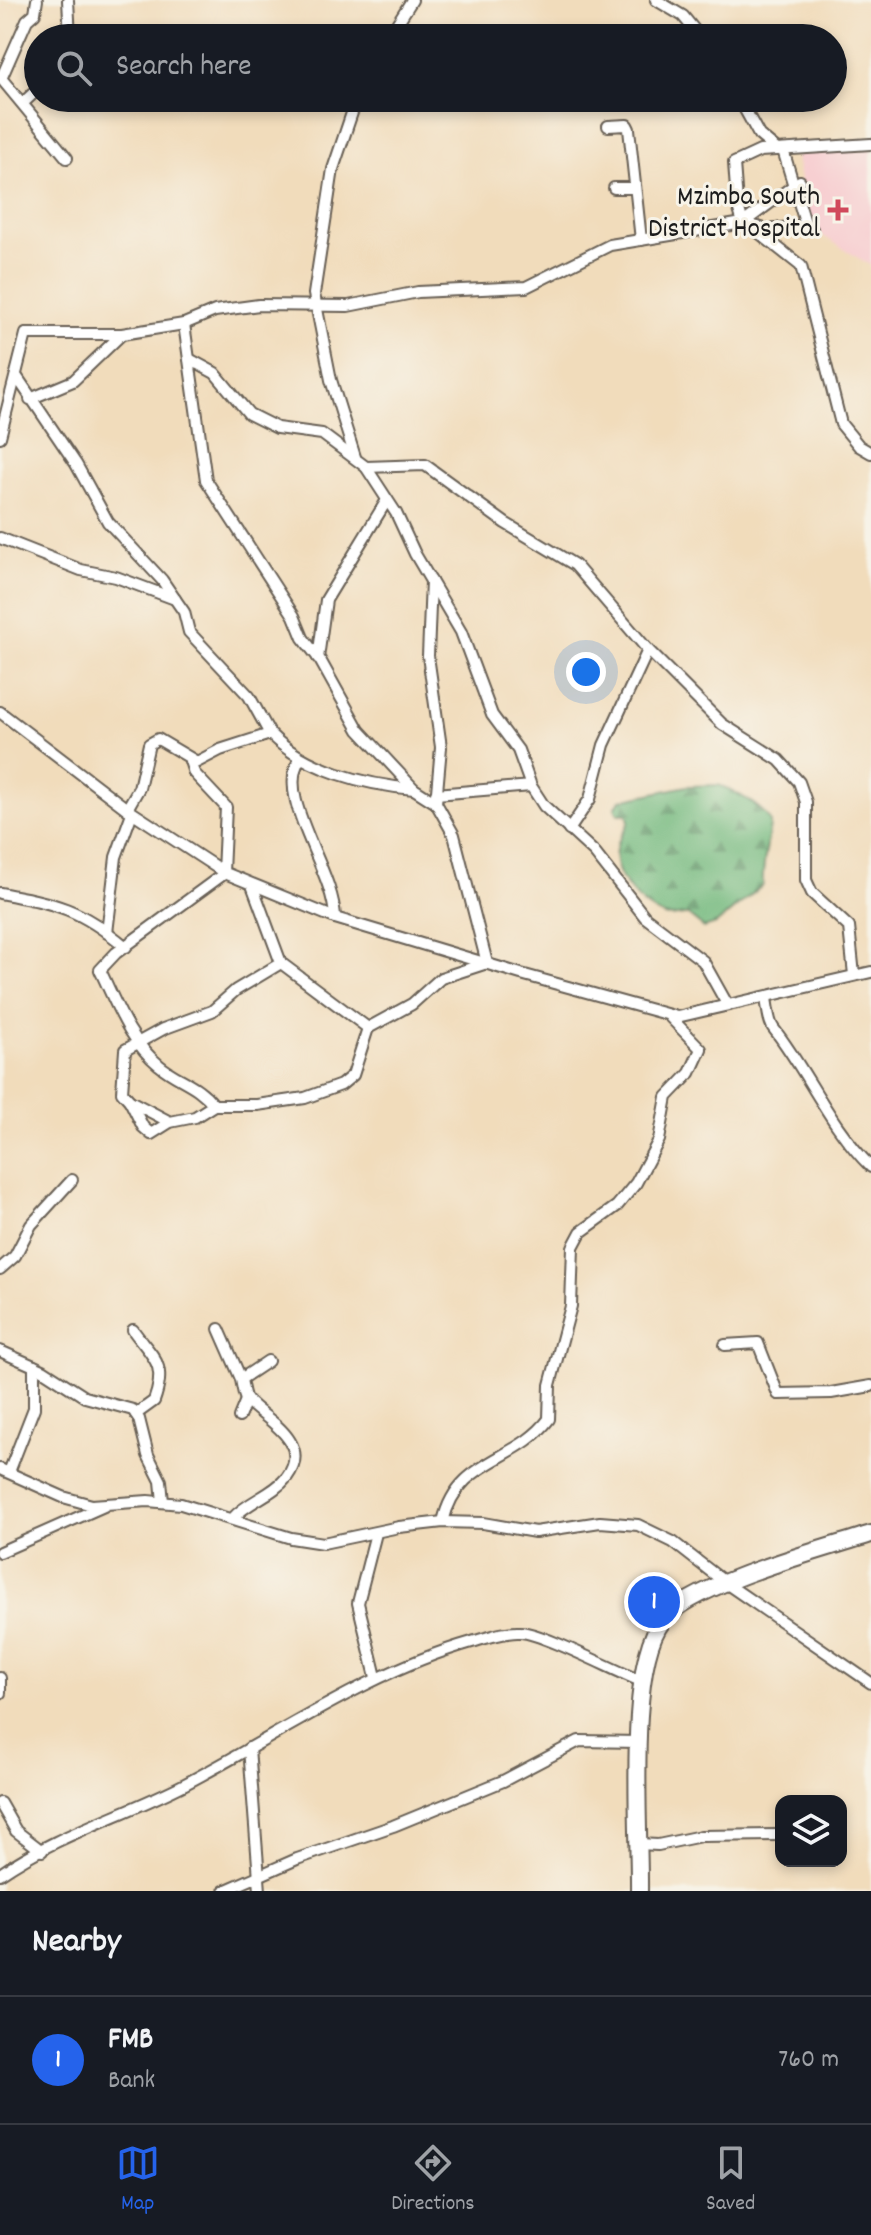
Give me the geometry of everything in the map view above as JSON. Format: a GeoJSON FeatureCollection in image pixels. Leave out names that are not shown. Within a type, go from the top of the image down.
{"type":"FeatureCollection","features":[{"type":"Feature","properties":{"kind":"main road"},"geometry":{"type":"LineString","coordinates":[[639,1891],[639,1742],[643,1682],[650,1648],[664,1619],[689,1600],[727,1584],[871,1534]]}},
{"type":"Feature","properties":{"kind":"street"},"geometry":{"type":"LineString","coordinates":[[25,24],[35,13],[37,0]]}},
{"type":"Feature","properties":{"kind":"street"},"geometry":{"type":"LineString","coordinates":[[68,0],[69,24]]}},
{"type":"Feature","properties":{"kind":"street"},"geometry":{"type":"LineString","coordinates":[[397,24],[412,0]]}},
{"type":"Feature","properties":{"kind":"street"},"geometry":{"type":"LineString","coordinates":[[656,0],[683,16],[690,24]]}},
{"type":"Feature","properties":{"kind":"street"},"geometry":{"type":"LineString","coordinates":[[24,27],[1,78],[24,102]]}},
{"type":"Feature","properties":{"kind":"street"},"geometry":{"type":"LineString","coordinates":[[32,112],[67,158]]}},
{"type":"Feature","properties":{"kind":"street"},"geometry":{"type":"LineString","coordinates":[[352,112],[333,169],[314,306],[331,380],[355,457]]}},
{"type":"Feature","properties":{"kind":"street"},"geometry":{"type":"LineString","coordinates":[[0,437],[26,334],[122,334],[184,324],[215,311],[247,306],[280,303],[314,306],[359,304],[418,292],[526,287],[597,250],[641,240],[746,224],[769,230],[795,226],[810,229],[797,184],[780,150],[759,135],[746,112]]}},
{"type":"Feature","properties":{"kind":"street"},"geometry":{"type":"LineString","coordinates":[[608,126],[627,125],[629,129],[641,240]]}},
{"type":"Feature","properties":{"kind":"street"},"geometry":{"type":"LineString","coordinates":[[871,144],[751,154],[734,163],[737,203],[746,224],[801,266],[841,424],[859,446],[871,453]]}},
{"type":"Feature","properties":{"kind":"street"},"geometry":{"type":"LineString","coordinates":[[746,224],[797,184]]}},
{"type":"Feature","properties":{"kind":"street"},"geometry":{"type":"LineString","coordinates":[[614,188],[635,188]]}},
{"type":"Feature","properties":{"kind":"street"},"geometry":{"type":"LineString","coordinates":[[184,324],[206,480],[318,658],[359,730],[414,789]]}},
{"type":"Feature","properties":{"kind":"street"},"geometry":{"type":"LineString","coordinates":[[30,399],[73,381],[122,334]]}},
{"type":"Feature","properties":{"kind":"street"},"geometry":{"type":"LineString","coordinates":[[189,359],[215,373],[249,414],[277,428],[322,434],[366,467],[461,632],[492,715],[518,750],[531,786],[544,806],[597,856],[645,917],[703,961],[727,1004]]}},
{"type":"Feature","properties":{"kind":"street"},"geometry":{"type":"LineString","coordinates":[[17,377],[76,464],[108,522],[157,573],[184,612],[189,632],[249,696],[270,734],[300,759],[380,786],[414,789],[436,799],[531,786]]}},
{"type":"Feature","properties":{"kind":"street"},"geometry":{"type":"LineString","coordinates":[[366,467],[425,465],[494,515],[575,565],[648,650],[727,729],[779,760],[799,782],[806,802],[806,880],[812,893],[849,927],[854,975]]}},
{"type":"Feature","properties":{"kind":"street"},"geometry":{"type":"LineString","coordinates":[[318,658],[326,600],[387,500]]}},
{"type":"Feature","properties":{"kind":"street"},"geometry":{"type":"LineString","coordinates":[[0,538],[81,570],[116,577],[175,599]]}},
{"type":"Feature","properties":{"kind":"street"},"geometry":{"type":"LineString","coordinates":[[431,579],[428,656],[441,755],[436,799],[459,845],[487,963]]}},
{"type":"Feature","properties":{"kind":"street"},"geometry":{"type":"LineString","coordinates":[[569,830],[590,799],[606,741],[648,650]]}},
{"type":"Feature","properties":{"kind":"street"},"geometry":{"type":"LineString","coordinates":[[0,712],[129,811],[224,873],[335,918],[669,1017],[696,1015],[727,1004],[766,999],[871,972]]}},
{"type":"Feature","properties":{"kind":"street"},"geometry":{"type":"LineString","coordinates":[[190,761],[205,761],[220,750],[270,734]]}},
{"type":"Feature","properties":{"kind":"street"},"geometry":{"type":"LineString","coordinates":[[107,933],[116,857],[152,741],[161,739],[190,761],[194,773],[226,807],[224,873]]}},
{"type":"Feature","properties":{"kind":"street"},"geometry":{"type":"LineString","coordinates":[[300,759],[292,778],[295,802],[324,869],[335,918]]}},
{"type":"Feature","properties":{"kind":"street"},"geometry":{"type":"LineString","coordinates":[[214,1105],[195,1084],[166,1070],[140,1044],[100,970],[224,873]]}},
{"type":"Feature","properties":{"kind":"street"},"geometry":{"type":"LineString","coordinates":[[252,885],[281,963],[368,1028]]}},
{"type":"Feature","properties":{"kind":"street"},"geometry":{"type":"LineString","coordinates":[[0,893],[32,897],[68,908],[126,947]]}},
{"type":"Feature","properties":{"kind":"street"},"geometry":{"type":"LineString","coordinates":[[281,963],[236,990],[212,1011],[127,1047],[123,1053],[120,1084],[150,1134],[170,1122],[195,1117],[214,1105],[279,1102],[341,1085],[357,1070],[368,1028],[412,1004],[441,978],[487,963]]}},
{"type":"Feature","properties":{"kind":"street"},"geometry":{"type":"LineString","coordinates":[[766,999],[772,1027],[784,1038],[841,1129],[871,1167]]}},
{"type":"Feature","properties":{"kind":"street"},"geometry":{"type":"LineString","coordinates":[[443,1522],[447,1504],[465,1479],[546,1424],[550,1385],[571,1306],[572,1254],[577,1238],[617,1206],[636,1183],[657,1148],[667,1097],[686,1079],[699,1056],[701,1049],[669,1017]]}},
{"type":"Feature","properties":{"kind":"street"},"geometry":{"type":"LineString","coordinates":[[130,1101],[170,1122]]}},
{"type":"Feature","properties":{"kind":"street"},"geometry":{"type":"LineString","coordinates":[[0,1269],[15,1256],[31,1225],[72,1180]]}},
{"type":"Feature","properties":{"kind":"street"},"geometry":{"type":"LineString","coordinates":[[219,1329],[241,1379],[246,1400],[239,1417]]}},
{"type":"Feature","properties":{"kind":"street"},"geometry":{"type":"LineString","coordinates":[[133,1330],[156,1355],[159,1371],[154,1401],[136,1414]]}},
{"type":"Feature","properties":{"kind":"street"},"geometry":{"type":"LineString","coordinates":[[725,1345],[758,1343],[778,1394],[831,1393],[871,1386]]}},
{"type":"Feature","properties":{"kind":"street"},"geometry":{"type":"LineString","coordinates":[[0,1351],[34,1366],[85,1397],[125,1405],[136,1414],[148,1455],[162,1486],[163,1502]]}},
{"type":"Feature","properties":{"kind":"street"},"geometry":{"type":"LineString","coordinates":[[241,1379],[268,1361]]}},
{"type":"Feature","properties":{"kind":"street"},"geometry":{"type":"LineString","coordinates":[[34,1366],[34,1408],[5,1471],[63,1497],[105,1505],[163,1502],[233,1518],[291,1538],[323,1543],[443,1522],[483,1523],[535,1532],[600,1522],[638,1525],[673,1542],[727,1584],[871,1683]]}},
{"type":"Feature","properties":{"kind":"street"},"geometry":{"type":"LineString","coordinates":[[233,1518],[248,1503],[278,1485],[292,1465],[292,1451],[282,1429],[246,1400]]}},
{"type":"Feature","properties":{"kind":"street"},"geometry":{"type":"LineString","coordinates":[[0,1552],[105,1505]]}},
{"type":"Feature","properties":{"kind":"street"},"geometry":{"type":"LineString","coordinates":[[376,1533],[358,1612],[376,1677]]}},
{"type":"Feature","properties":{"kind":"street"},"geometry":{"type":"LineString","coordinates":[[0,1874],[183,1785],[347,1697],[376,1677],[464,1644],[519,1632],[643,1682]]}},
{"type":"Feature","properties":{"kind":"street"},"geometry":{"type":"LineString","coordinates":[[0,1678],[0,1693]]}},
{"type":"Feature","properties":{"kind":"street"},"geometry":{"type":"LineString","coordinates":[[224,1891],[503,1781],[579,1741],[639,1742]]}},
{"type":"Feature","properties":{"kind":"street"},"geometry":{"type":"LineString","coordinates":[[249,1748],[260,1891]]}},
{"type":"Feature","properties":{"kind":"street"},"geometry":{"type":"LineString","coordinates":[[0,1803],[16,1831],[42,1851]]}},
{"type":"Feature","properties":{"kind":"street"},"geometry":{"type":"LineString","coordinates":[[639,1844],[658,1845],[701,1836],[775,1835]]}},
{"type":"Feature","properties":{"kind":"shaded area","name":"Mzimba South District Hospital"},"geometry":{"type":"Polygon","coordinates":[[[871,150],[871,266],[812,229],[807,220],[796,157],[802,151],[871,150]]]}},
{"type":"Feature","properties":{"kind":"green space"},"geometry":{"type":"Polygon","coordinates":[[[718,785],[755,805],[767,817],[770,826],[763,885],[716,924],[704,928],[688,915],[667,917],[655,912],[637,898],[623,880],[616,859],[617,846],[629,821],[627,814],[618,814],[615,807],[621,800],[687,786],[718,785]]]}},
{"type":"Feature","properties":{"kind":"place","name":"Mzimba South District Hospital"},"geometry":{"type":"Point","coordinates":[838,210]}},
{"type":"Feature","properties":{"kind":"place","name":"FMB"},"geometry":{"type":"Point","coordinates":[654,1602]}}]}
